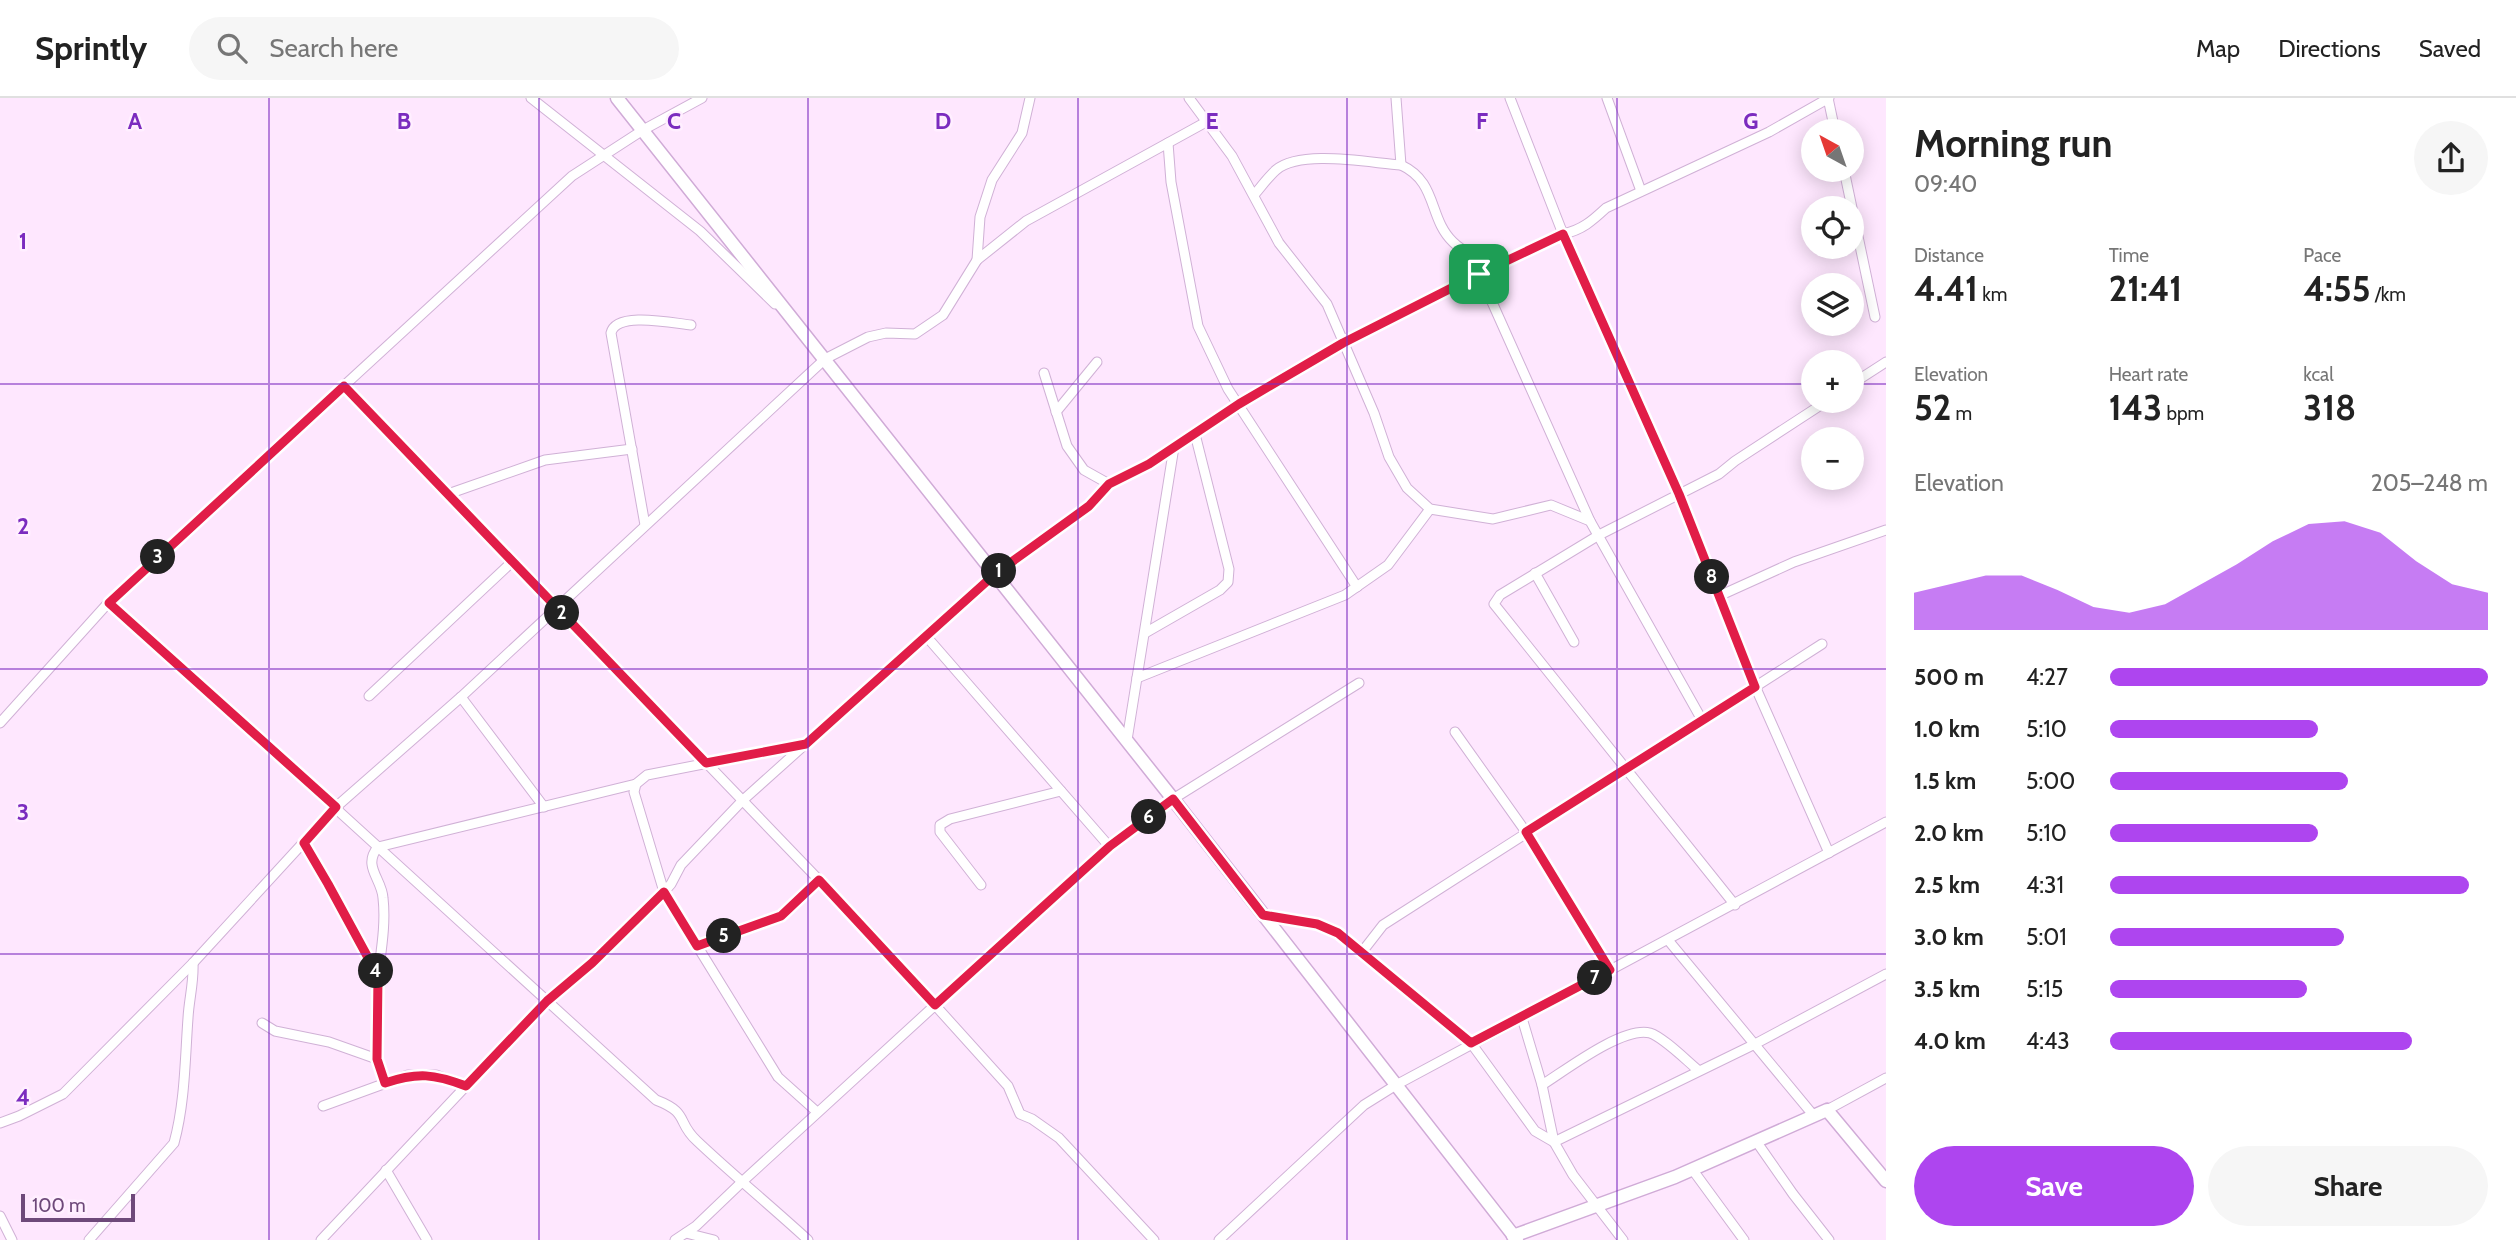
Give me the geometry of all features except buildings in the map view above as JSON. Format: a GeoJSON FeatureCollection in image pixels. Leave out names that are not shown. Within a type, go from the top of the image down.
{"type":"FeatureCollection","features":[{"type":"Feature","properties":{"kind":"street"},"geometry":{"type":"LineString","coordinates":[[531,98],[700,231],[803,332]]}},
{"type":"Feature","properties":{"kind":"street"},"geometry":{"type":"LineString","coordinates":[[617,98],[1127,740],[1396,1085],[1511,1239],[1692,1170],[1827,1110],[1886,1078]]}},
{"type":"Feature","properties":{"kind":"street"},"geometry":{"type":"LineString","coordinates":[[0,723],[109,603],[572,176],[643,130],[702,98]]}},
{"type":"Feature","properties":{"kind":"street"},"geometry":{"type":"LineString","coordinates":[[976,260],[980,217],[988,192],[992,180],[1022,133],[1030,98]]}},
{"type":"Feature","properties":{"kind":"street"},"geometry":{"type":"LineString","coordinates":[[1189,98],[1232,156],[1279,243],[1326,304],[1374,413],[1389,457],[1407,488],[1430,509],[1493,519],[1551,505],[1590,521]]}},
{"type":"Feature","properties":{"kind":"street"},"geometry":{"type":"LineString","coordinates":[[1396,98],[1401,165]]}},
{"type":"Feature","properties":{"kind":"street"},"geometry":{"type":"LineString","coordinates":[[1510,98],[1563,234],[1679,494],[1755,687],[1829,853]]}},
{"type":"Feature","properties":{"kind":"street"},"geometry":{"type":"LineString","coordinates":[[1607,98],[1641,191]]}},
{"type":"Feature","properties":{"kind":"street"},"geometry":{"type":"LineString","coordinates":[[321,1240],[547,1001],[592,963],[664,892],[681,865],[743,801],[995,574],[1089,506],[1109,484],[1149,464],[1239,404],[1343,343],[1490,268],[1563,234],[1577,231],[1606,208],[1769,132],[1828,98],[1832,119]]}},
{"type":"Feature","properties":{"kind":"street"},"geometry":{"type":"LineString","coordinates":[[0,1123],[63,1094],[193,963],[336,807],[461,697],[825,359],[868,337],[886,333],[915,334],[943,315],[976,260],[1026,220],[1206,122]]}},
{"type":"Feature","properties":{"kind":"street"},"geometry":{"type":"LineString","coordinates":[[1168,143],[1171,182],[1198,326],[1228,389],[1357,587]]}},
{"type":"Feature","properties":{"kind":"street"},"geometry":{"type":"LineString","coordinates":[[1254,195],[1277,169],[1293,161],[1315,159],[1401,165],[1414,171],[1427,186],[1443,228],[1453,243],[1490,268]]}},
{"type":"Feature","properties":{"kind":"street"},"geometry":{"type":"LineString","coordinates":[[1847,182],[1875,317]]}},
{"type":"Feature","properties":{"kind":"street"},"geometry":{"type":"LineString","coordinates":[[1479,274],[1590,521],[1702,720]]}},
{"type":"Feature","properties":{"kind":"street"},"geometry":{"type":"LineString","coordinates":[[645,525],[611,334],[612,327],[618,322],[629,320],[691,325]]}},
{"type":"Feature","properties":{"kind":"street"},"geometry":{"type":"LineString","coordinates":[[1056,412],[1097,362]]}},
{"type":"Feature","properties":{"kind":"street"},"geometry":{"type":"LineString","coordinates":[[1864,376],[1886,362]]}},
{"type":"Feature","properties":{"kind":"street"},"geometry":{"type":"LineString","coordinates":[[1044,373],[1067,446],[1084,470],[1109,484]]}},
{"type":"Feature","properties":{"kind":"street"},"geometry":{"type":"LineString","coordinates":[[344,386],[819,880],[1008,1086],[1020,1114],[1059,1139],[1154,1240]]}},
{"type":"Feature","properties":{"kind":"street"},"geometry":{"type":"LineString","coordinates":[[1735,905],[1494,604],[1500,595],[1599,535],[1719,474],[1808,413]]}},
{"type":"Feature","properties":{"kind":"street"},"geometry":{"type":"LineString","coordinates":[[1145,633],[1220,590],[1228,582],[1229,569],[1195,434]]}},
{"type":"Feature","properties":{"kind":"street"},"geometry":{"type":"LineString","coordinates":[[1127,740],[1174,447]]}},
{"type":"Feature","properties":{"kind":"street"},"geometry":{"type":"LineString","coordinates":[[448,494],[545,460],[632,449]]}},
{"type":"Feature","properties":{"kind":"street"},"geometry":{"type":"LineString","coordinates":[[1137,678],[1345,595],[1388,565],[1430,509]]}},
{"type":"Feature","properties":{"kind":"street"},"geometry":{"type":"LineString","coordinates":[[1719,596],[1794,562],[1886,530]]}},
{"type":"Feature","properties":{"kind":"street"},"geometry":{"type":"LineString","coordinates":[[369,696],[513,561]]}},
{"type":"Feature","properties":{"kind":"street"},"geometry":{"type":"LineString","coordinates":[[1535,573],[1574,642]]}},
{"type":"Feature","properties":{"kind":"street"},"geometry":{"type":"LineString","coordinates":[[109,603],[656,1100],[672,1106],[680,1114],[693,1138],[808,1240]]}},
{"type":"Feature","properties":{"kind":"street"},"geometry":{"type":"LineString","coordinates":[[926,636],[1110,846]]}},
{"type":"Feature","properties":{"kind":"street"},"geometry":{"type":"LineString","coordinates":[[1362,952],[1383,925],[1822,644]]}},
{"type":"Feature","properties":{"kind":"street"},"geometry":{"type":"LineString","coordinates":[[675,1240],[696,1227],[817,1112],[1110,846],[1173,799],[1359,683]]}},
{"type":"Feature","properties":{"kind":"street"},"geometry":{"type":"LineString","coordinates":[[461,697],[544,807]]}},
{"type":"Feature","properties":{"kind":"street"},"geometry":{"type":"LineString","coordinates":[[1455,732],[1526,832],[1610,970]]}},
{"type":"Feature","properties":{"kind":"street"},"geometry":{"type":"LineString","coordinates":[[385,1083],[377,1059],[383,895],[371,860],[378,847],[636,785],[647,775],[806,744]]}},
{"type":"Feature","properties":{"kind":"street"},"geometry":{"type":"LineString","coordinates":[[636,785],[634,792],[664,892],[778,1077],[817,1112]]}},
{"type":"Feature","properties":{"kind":"street"},"geometry":{"type":"LineString","coordinates":[[981,885],[940,832],[940,825],[950,819],[1061,791]]}},
{"type":"Feature","properties":{"kind":"street"},"geometry":{"type":"LineString","coordinates":[[1219,1240],[1364,1105],[1396,1085],[1829,853],[1885,827]]}},
{"type":"Feature","properties":{"kind":"street"},"geometry":{"type":"LineString","coordinates":[[304,843],[378,976]]}},
{"type":"Feature","properties":{"kind":"street"},"geometry":{"type":"LineString","coordinates":[[697,946],[781,916],[819,880]]}},
{"type":"Feature","properties":{"kind":"street"},"geometry":{"type":"LineString","coordinates":[[1263,915],[1317,924],[1338,933],[1471,1043],[1535,1131],[1554,1142]]}},
{"type":"Feature","properties":{"kind":"street"},"geometry":{"type":"LineString","coordinates":[[1668,940],[1814,1116]]}},
{"type":"Feature","properties":{"kind":"street"},"geometry":{"type":"LineString","coordinates":[[89,1240],[174,1143],[184,1080],[188,1014],[194,980],[193,963]]}},
{"type":"Feature","properties":{"kind":"street"},"geometry":{"type":"LineString","coordinates":[[1554,1142],[1755,1044],[1886,974]]}},
{"type":"Feature","properties":{"kind":"street"},"geometry":{"type":"LineString","coordinates":[[1522,1018],[1542,1085],[1554,1142],[1573,1175],[1623,1240]]}},
{"type":"Feature","properties":{"kind":"street"},"geometry":{"type":"LineString","coordinates":[[262,1023],[275,1031],[329,1042],[377,1059]]}},
{"type":"Feature","properties":{"kind":"street"},"geometry":{"type":"LineString","coordinates":[[1542,1085],[1620,1037],[1638,1032],[1653,1033],[1698,1070]]}},
{"type":"Feature","properties":{"kind":"street"},"geometry":{"type":"LineString","coordinates":[[323,1106],[408,1075],[436,1075],[466,1086]]}},
{"type":"Feature","properties":{"kind":"street"},"geometry":{"type":"LineString","coordinates":[[1827,1110],[1886,1181]]}},
{"type":"Feature","properties":{"kind":"street"},"geometry":{"type":"LineString","coordinates":[[1756,1141],[1829,1240]]}},
{"type":"Feature","properties":{"kind":"street"},"geometry":{"type":"LineString","coordinates":[[386,1170],[427,1240]]}},
{"type":"Feature","properties":{"kind":"street"},"geometry":{"type":"LineString","coordinates":[[1692,1170],[1744,1240]]}},
{"type":"Feature","properties":{"kind":"street"},"geometry":{"type":"LineString","coordinates":[[0,1216],[12,1240]]}},
{"type":"Feature","properties":{"kind":"street"},"geometry":{"type":"LineString","coordinates":[[685,1233],[714,1240]]}},
{"type":"Feature","properties":{"kind":"route"},"geometry":{"type":"LineString","coordinates":[[1563,234],[1679,494],[1755,687],[1526,832],[1610,970],[1471,1043],[1338,933],[1317,924],[1263,915],[1173,799],[1110,846],[935,1005],[819,880],[781,916],[697,946],[664,892],[592,963],[547,1001],[466,1086],[436,1075],[408,1075],[385,1083],[377,1059],[378,976],[304,843],[336,807],[109,603],[344,386],[706,763],[806,744],[995,574],[1089,506],[1109,484],[1149,464],[1239,404],[1343,343],[1479,274],[1563,234]]}}]}
